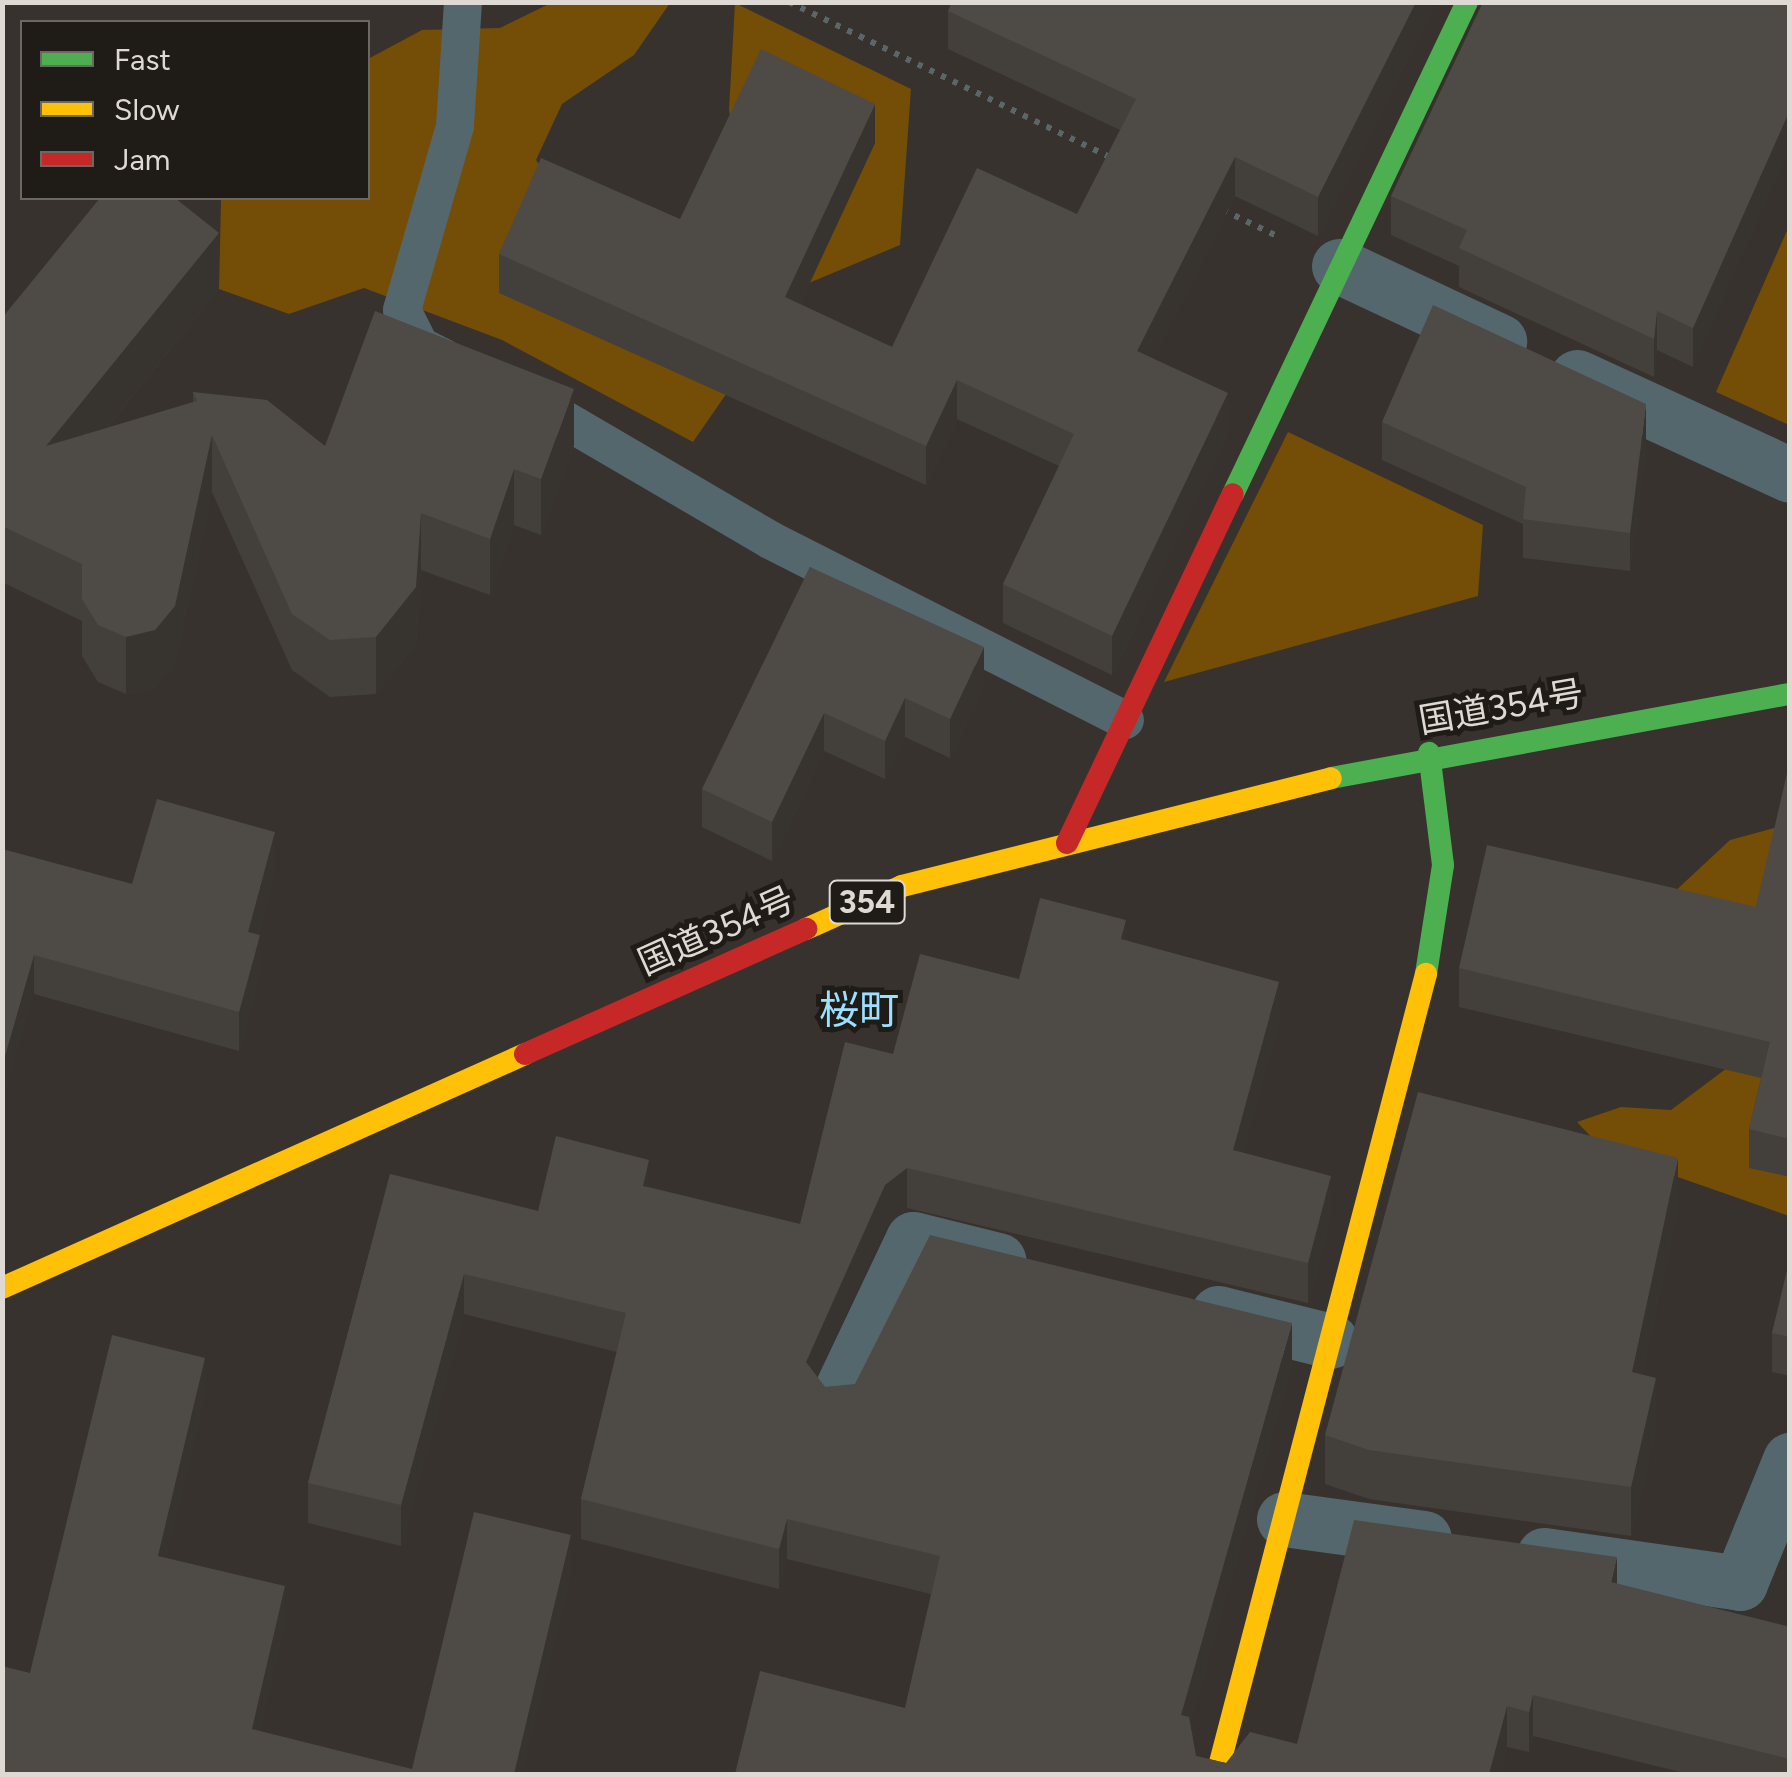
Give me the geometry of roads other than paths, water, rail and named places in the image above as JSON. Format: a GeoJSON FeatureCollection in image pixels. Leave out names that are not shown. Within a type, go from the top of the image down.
{"type":"FeatureCollection","features":[{"type":"Feature","properties":{"kind":"main road"},"geometry":{"type":"LineString","coordinates":[[1068,843],[1467,2]]}},
{"type":"Feature","properties":{"kind":"main road","name":"国道354号"},"geometry":{"type":"LineString","coordinates":[[2,1288],[902,886],[1429,753],[1790,694]]}},
{"type":"Feature","properties":{"kind":"main road"},"geometry":{"type":"LineString","coordinates":[[1217,1774],[1426,980],[1443,865],[1429,753]]}},
{"type":"Feature","properties":{"kind":"street"},"geometry":{"type":"LineString","coordinates":[[1339,266],[1790,475]]}},
{"type":"Feature","properties":{"kind":"street"},"geometry":{"type":"LineString","coordinates":[[837,1399],[913,1239],[1046,1271]]}},
{"type":"Feature","properties":{"kind":"street"},"geometry":{"type":"LineString","coordinates":[[1160,1299],[1331,1341]]}},
{"type":"Feature","properties":{"kind":"street"},"geometry":{"type":"LineString","coordinates":[[1284,1519],[1740,1582],[1790,1460]]}},
{"type":"Feature","properties":{"kind":"lane"},"geometry":{"type":"LineString","coordinates":[[463,2],[455,126],[402,310],[420,346],[594,430],[770,540],[1125,720]]}},
{"type":"Feature","properties":{"kind":"district","name":"桜町"},"geometry":{"type":"Point","coordinates":[859,1010]}}]}
